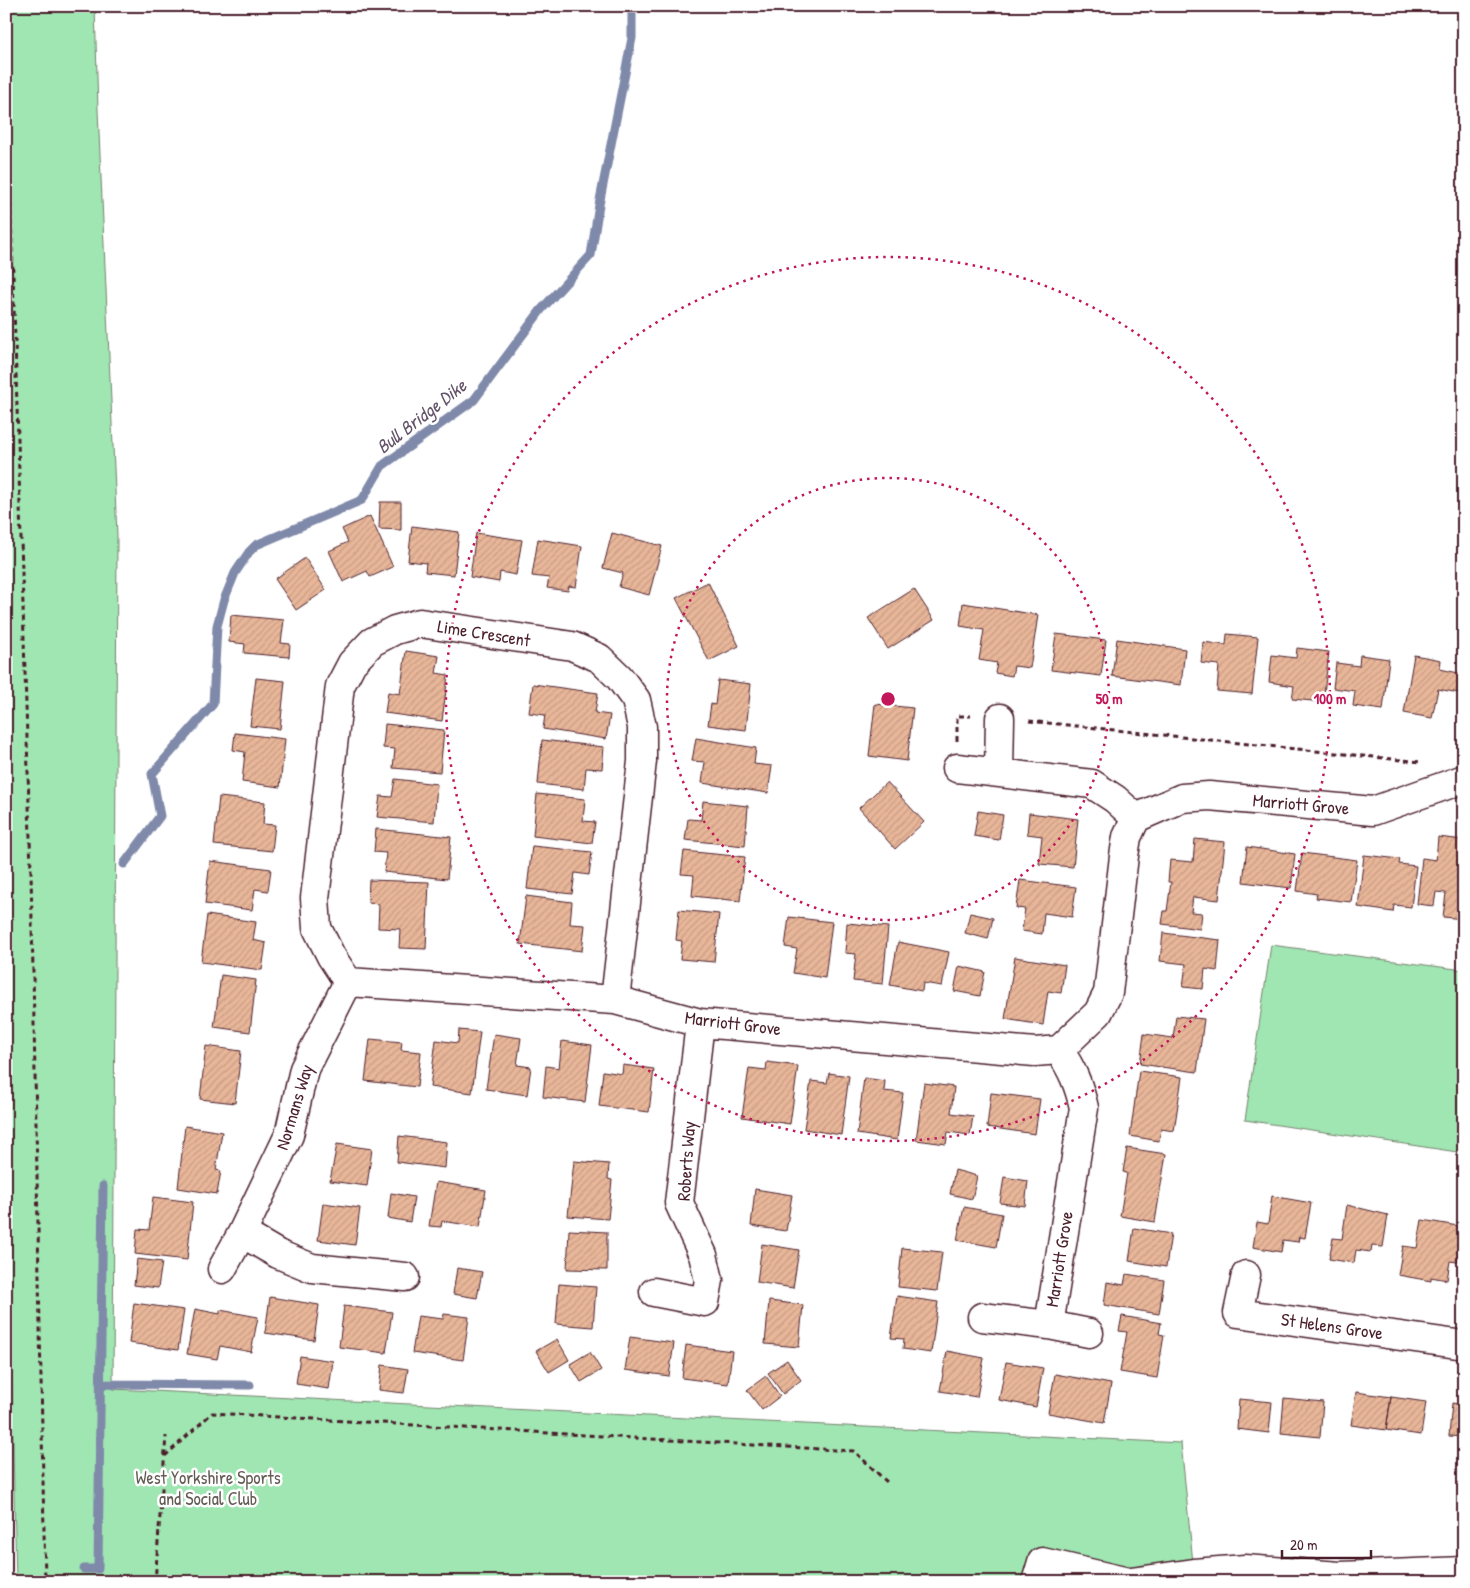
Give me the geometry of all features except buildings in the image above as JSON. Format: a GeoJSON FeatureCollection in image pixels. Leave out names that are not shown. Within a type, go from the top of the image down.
{"type":"FeatureCollection","features":[{"type":"Feature","properties":{"kind":"street","name":"Lime Crescent"},"geometry":{"type":"LineString","coordinates":[[348,982],[331,956],[317,928],[314,898],[340,686],[352,663],[372,642],[395,630],[420,623],[572,646],[599,658],[619,677],[636,700],[642,727],[642,761],[615,1000]]}},
{"type":"Feature","properties":{"kind":"street"},"geometry":{"type":"LineString","coordinates":[[999,773],[1000,718]]}},
{"type":"Feature","properties":{"kind":"street"},"geometry":{"type":"LineString","coordinates":[[956,768],[1092,784],[1115,799],[1136,818],[1127,837],[1108,993],[1098,1013],[1059,1050]]}},
{"type":"Feature","properties":{"kind":"street","name":"Marriott Grove"},"geometry":{"type":"LineString","coordinates":[[1136,818],[1182,798],[1209,796],[1372,811],[1464,779]]}},
{"type":"Feature","properties":{"kind":"street","name":"Marriott Grove"},"geometry":{"type":"LineString","coordinates":[[348,982],[615,1000],[700,1023],[1035,1052],[1059,1050],[1072,1068],[1080,1088],[1084,1108],[1049,1325]]}},
{"type":"Feature","properties":{"kind":"street","name":"Normans Way"},"geometry":{"type":"LineString","coordinates":[[222,1269],[242,1233],[289,1135],[304,1068],[348,982]]}},
{"type":"Feature","properties":{"kind":"street","name":"Roberts Way"},"geometry":{"type":"LineString","coordinates":[[654,1292],[705,1302],[709,1280],[703,1255],[679,1203],[700,1023]]}},
{"type":"Feature","properties":{"kind":"street"},"geometry":{"type":"LineString","coordinates":[[242,1233],[278,1254],[312,1268],[405,1277]]}},
{"type":"Feature","properties":{"kind":"street","name":"St Helens Grove"},"geometry":{"type":"LineString","coordinates":[[1246,1275],[1238,1313],[1464,1344]]}},
{"type":"Feature","properties":{"kind":"street","name":"Marriott Grove"},"geometry":{"type":"LineString","coordinates":[[982,1317],[1049,1325],[1089,1333]]}},
{"type":"Feature","properties":{"kind":"street"},"geometry":{"type":"LineString","coordinates":[[1036,1582],[1042,1562],[1130,1582],[1194,1573],[1244,1569],[1340,1576],[1464,1571]]}},
{"type":"Feature","properties":{"kind":"path"},"geometry":{"type":"LineString","coordinates":[[6,41],[31,871],[45,1582]]}},
{"type":"Feature","properties":{"kind":"path"},"geometry":{"type":"LineString","coordinates":[[956,768],[957,716],[1000,718],[1424,762]]}},
{"type":"Feature","properties":{"kind":"path"},"geometry":{"type":"LineString","coordinates":[[165,1456],[212,1413],[854,1451],[888,1483]]}},
{"type":"Feature","properties":{"kind":"path"},"geometry":{"type":"LineString","coordinates":[[155,1582],[166,1436]]}},
{"type":"Feature","properties":{"kind":"green space","name":"West Yorkshire Sports and Social Club"},"geometry":{"type":"Polygon","coordinates":[[[6,6],[95,6],[117,535],[113,1389],[1181,1443],[1194,1573],[1193,1582],[16,1582],[6,1124],[6,6]]]}},
{"type":"Feature","properties":{"kind":"green space"},"geometry":{"type":"Polygon","coordinates":[[[1271,945],[1464,970],[1464,1153],[1245,1120],[1271,945]]]}},
{"type":"Feature","properties":{"kind":"waterway","name":"Bull Bridge Dike"},"geometry":{"type":"LineString","coordinates":[[124,864],[160,816],[152,774],[213,704],[217,626],[224,600],[235,573],[249,552],[256,545],[362,500],[382,466],[474,400],[541,310],[591,255],[632,38],[632,6]]}},
{"type":"Feature","properties":{"kind":"waterway"},"geometry":{"type":"LineString","coordinates":[[84,1569],[98,1569],[103,1186]]}},
{"type":"Feature","properties":{"kind":"waterway"},"geometry":{"type":"LineString","coordinates":[[100,1384],[250,1385]]}}]}
